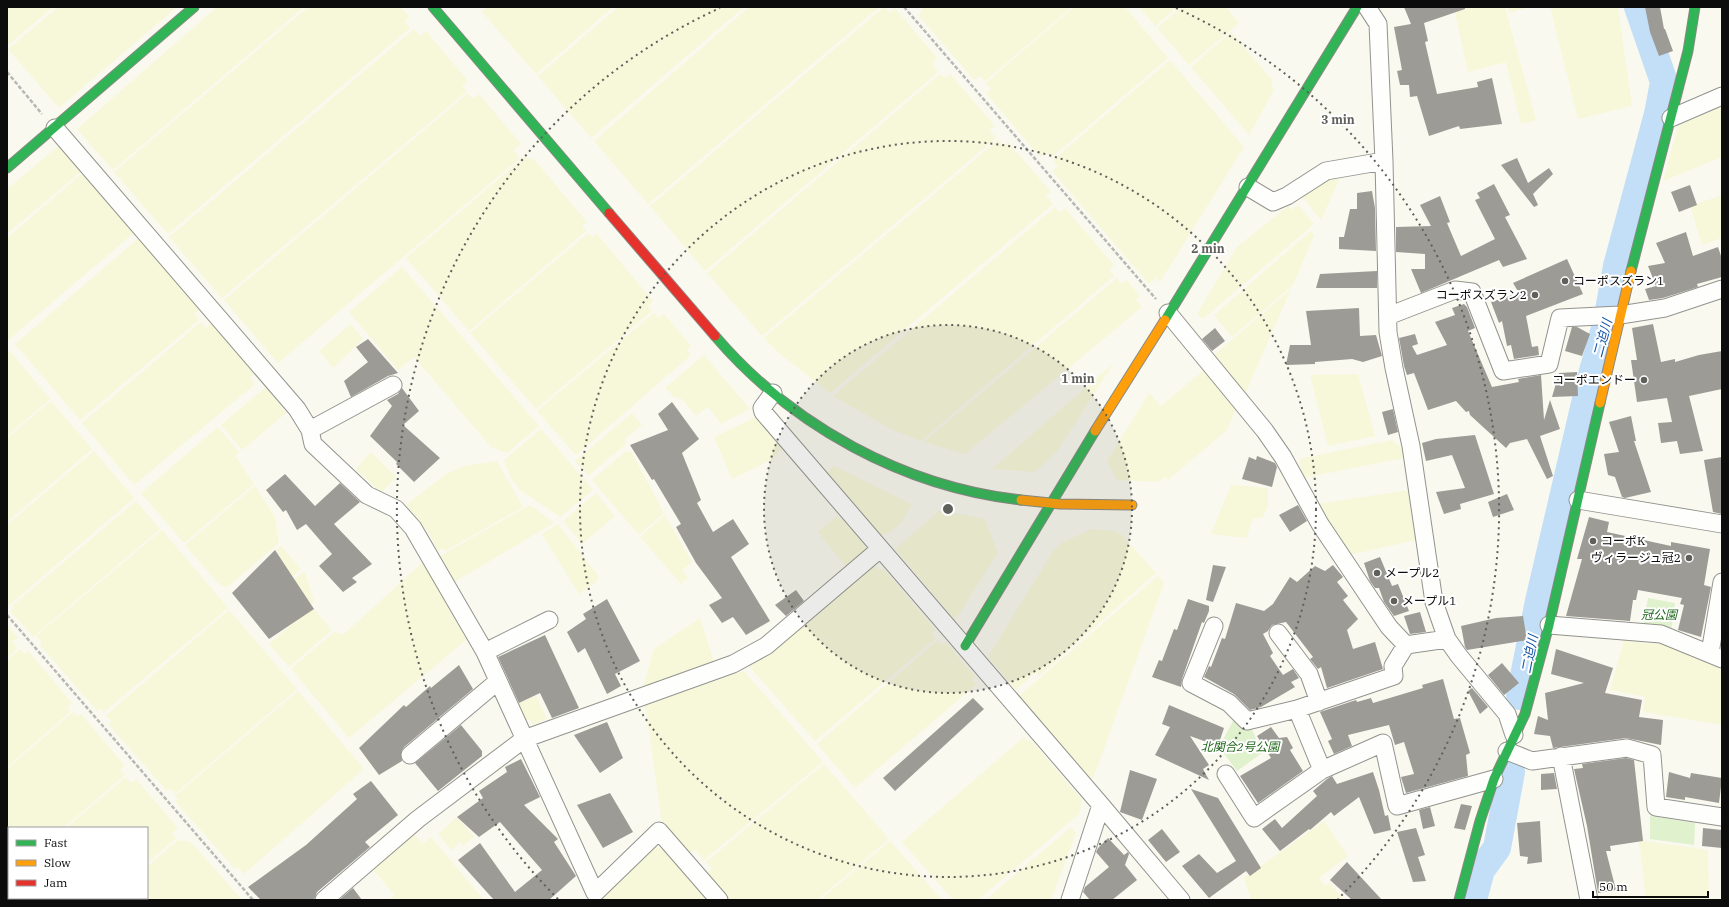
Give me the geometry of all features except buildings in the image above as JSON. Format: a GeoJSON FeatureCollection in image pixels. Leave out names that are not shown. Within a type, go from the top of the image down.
{"type":"FeatureCollection","features":[{"type":"Feature","properties":{"kind":"street"},"geometry":{"type":"LineString","coordinates":[[7,168],[194,7]]}},
{"type":"Feature","properties":{"kind":"street"},"geometry":{"type":"LineString","coordinates":[[433,7],[732,356],[773,393],[814,423],[861,452],[915,476],[969,491],[1050,503],[1132,505]]}},
{"type":"Feature","properties":{"kind":"street"},"geometry":{"type":"LineString","coordinates":[[965,646],[1050,503],[1248,187],[1357,7]]}},
{"type":"Feature","properties":{"kind":"street"},"geometry":{"type":"LineString","coordinates":[[1367,7],[1378,24],[1384,160],[1388,332],[1394,368],[1411,446],[1434,602],[1447,638],[1459,656],[1507,714],[1514,735]]}},
{"type":"Feature","properties":{"kind":"street"},"geometry":{"type":"LineString","coordinates":[[1459,900],[1480,821],[1494,779],[1525,714],[1549,625],[1618,315],[1688,51],[1695,7]]}},
{"type":"Feature","properties":{"kind":"street"},"geometry":{"type":"LineString","coordinates":[[1671,118],[1722,96]]}},
{"type":"Feature","properties":{"kind":"street"},"geometry":{"type":"LineString","coordinates":[[54,128],[297,409],[310,430],[313,444],[368,495],[396,509],[413,528],[485,652],[595,893],[659,831],[719,900]]}},
{"type":"Feature","properties":{"kind":"street"},"geometry":{"type":"LineString","coordinates":[[1248,187],[1273,202],[1287,196],[1326,171],[1384,160]]}},
{"type":"Feature","properties":{"kind":"street"},"geometry":{"type":"LineString","coordinates":[[1388,316],[1455,290],[1472,292],[1503,371],[1549,364],[1560,318],[1618,315],[1665,308],[1722,290]]}},
{"type":"Feature","properties":{"kind":"street"},"geometry":{"type":"LineString","coordinates":[[1168,313],[1265,431],[1283,457],[1320,524],[1389,628],[1406,645]]}},
{"type":"Feature","properties":{"kind":"street"},"geometry":{"type":"LineString","coordinates":[[310,430],[393,384]]}},
{"type":"Feature","properties":{"kind":"street"},"geometry":{"type":"LineString","coordinates":[[773,393],[762,408],[763,412],[1181,900]]}},
{"type":"Feature","properties":{"kind":"street"},"geometry":{"type":"LineString","coordinates":[[1578,500],[1722,524]]}},
{"type":"Feature","properties":{"kind":"street"},"geometry":{"type":"LineString","coordinates":[[324,900],[418,819],[524,738],[733,664],[766,646],[880,549]]}},
{"type":"Feature","properties":{"kind":"street"},"geometry":{"type":"LineString","coordinates":[[1549,625],[1661,634],[1716,656],[1722,582]]}},
{"type":"Feature","properties":{"kind":"street"},"geometry":{"type":"LineString","coordinates":[[485,652],[549,620]]}},
{"type":"Feature","properties":{"kind":"street"},"geometry":{"type":"LineString","coordinates":[[1214,626],[1191,683],[1229,703],[1247,721],[1297,709],[1394,676],[1394,666],[1406,645]]}},
{"type":"Feature","properties":{"kind":"street"},"geometry":{"type":"LineString","coordinates":[[1278,633],[1309,674],[1318,702]]}},
{"type":"Feature","properties":{"kind":"street"},"geometry":{"type":"LineString","coordinates":[[1406,645],[1447,638]]}},
{"type":"Feature","properties":{"kind":"street"},"geometry":{"type":"LineString","coordinates":[[410,755],[498,681]]}},
{"type":"Feature","properties":{"kind":"street"},"geometry":{"type":"LineString","coordinates":[[1297,709],[1322,770]]}},
{"type":"Feature","properties":{"kind":"street"},"geometry":{"type":"LineString","coordinates":[[1226,774],[1254,818],[1322,770],[1382,743],[1397,806],[1494,779]]}},
{"type":"Feature","properties":{"kind":"street"},"geometry":{"type":"LineString","coordinates":[[1507,751],[1532,761],[1627,748],[1652,755],[1656,807],[1722,817]]}},
{"type":"Feature","properties":{"kind":"street"},"geometry":{"type":"LineString","coordinates":[[1561,756],[1589,900]]}},
{"type":"Feature","properties":{"kind":"street"},"geometry":{"type":"LineString","coordinates":[[1070,900],[1101,805]]}},
{"type":"Feature","properties":{"kind":"path"},"geometry":{"type":"LineString","coordinates":[[904,7],[1168,313]]}},
{"type":"Feature","properties":{"kind":"path"},"geometry":{"type":"LineString","coordinates":[[7,72],[54,128]]}},
{"type":"Feature","properties":{"kind":"path"},"geometry":{"type":"LineString","coordinates":[[7,615],[253,900]]}},
{"type":"Feature","properties":{"kind":"green space"},"geometry":{"type":"Polygon","coordinates":[[[7,7],[53,7],[7,46],[7,7]]]}},
{"type":"Feature","properties":{"kind":"green space"},"geometry":{"type":"Polygon","coordinates":[[[58,7],[177,7],[59,108],[8,49],[58,7]]]}},
{"type":"Feature","properties":{"kind":"green space"},"geometry":{"type":"Polygon","coordinates":[[[217,7],[304,7],[113,170],[77,129],[217,7]]]}},
{"type":"Feature","properties":{"kind":"green space"},"geometry":{"type":"Polygon","coordinates":[[[308,7],[401,7],[409,17],[405,21],[410,28],[168,234],[114,172],[308,7]]]}},
{"type":"Feature","properties":{"kind":"green space"},"geometry":{"type":"Polygon","coordinates":[[[487,7],[613,7],[536,74],[482,12],[487,7]]]}},
{"type":"Feature","properties":{"kind":"green space"},"geometry":{"type":"Polygon","coordinates":[[[618,7],[744,7],[591,138],[538,76],[618,7]]]}},
{"type":"Feature","properties":{"kind":"green space"},"geometry":{"type":"Polygon","coordinates":[[[749,7],[878,8],[648,204],[594,141],[749,7]]]}},
{"type":"Feature","properties":{"kind":"green space"},"geometry":{"type":"Polygon","coordinates":[[[884,7],[890,13],[895,8],[937,58],[932,64],[938,72],[705,271],[650,206],[884,7]]]}},
{"type":"Feature","properties":{"kind":"green space"},"geometry":{"type":"Polygon","coordinates":[[[920,7],[1072,7],[985,81],[980,76],[974,80],[918,15],[923,11],[920,7]]]}},
{"type":"Feature","properties":{"kind":"green space"},"geometry":{"type":"Polygon","coordinates":[[[1074,7],[1125,7],[1168,58],[1051,158],[1046,152],[1040,157],[986,93],[991,89],[986,83],[1074,7]]]}},
{"type":"Feature","properties":{"kind":"green space"},"geometry":{"type":"Polygon","coordinates":[[[1139,7],[1177,7],[1155,26],[1139,7]]]}},
{"type":"Feature","properties":{"kind":"green space"},"geometry":{"type":"Polygon","coordinates":[[[1181,7],[1226,7],[1239,23],[1189,65],[1157,28],[1181,7]]]}},
{"type":"Feature","properties":{"kind":"green space"},"geometry":{"type":"Polygon","coordinates":[[[1466,7],[1505,7],[1536,120],[1521,124],[1506,62],[1468,72],[1455,12],[1466,7]]]}},
{"type":"Feature","properties":{"kind":"green space"},"geometry":{"type":"Polygon","coordinates":[[[1508,7],[1529,7],[1509,13],[1508,7]]]}},
{"type":"Feature","properties":{"kind":"green space"},"geometry":{"type":"Polygon","coordinates":[[[1550,7],[1618,7],[1632,106],[1578,119],[1550,7]]]}},
{"type":"Feature","properties":{"kind":"green space"},"geometry":{"type":"Polygon","coordinates":[[[414,29],[420,36],[426,31],[468,81],[462,86],[467,91],[222,298],[169,237],[414,29]]]}},
{"type":"Feature","properties":{"kind":"green space"},"geometry":{"type":"Polygon","coordinates":[[[1231,32],[1273,81],[1271,87],[1274,90],[1249,135],[1191,67],[1231,32]]]}},
{"type":"Feature","properties":{"kind":"green space"},"geometry":{"type":"Polygon","coordinates":[[[1170,60],[1244,147],[1160,282],[1156,278],[1149,284],[1052,171],[1058,166],[1053,160],[1170,60]]]}},
{"type":"Feature","properties":{"kind":"green space"},"geometry":{"type":"Polygon","coordinates":[[[940,74],[945,78],[950,74],[995,126],[989,130],[996,138],[762,336],[707,273],[940,74]]]}},
{"type":"Feature","properties":{"kind":"green space"},"geometry":{"type":"Polygon","coordinates":[[[468,93],[473,99],[479,94],[521,144],[513,150],[520,158],[278,363],[224,300],[468,93]]]}},
{"type":"Feature","properties":{"kind":"green space"},"geometry":{"type":"Polygon","coordinates":[[[1722,105],[1722,157],[1663,181],[1678,126],[1722,105]]]}},
{"type":"Feature","properties":{"kind":"green space"},"geometry":{"type":"Polygon","coordinates":[[[998,140],[1003,146],[1008,142],[1051,192],[1046,196],[1053,204],[830,393],[781,355],[764,338],[998,140]]]}},
{"type":"Feature","properties":{"kind":"green space"},"geometry":{"type":"Polygon","coordinates":[[[62,143],[84,169],[7,234],[7,189],[62,143]]]}},
{"type":"Feature","properties":{"kind":"green space"},"geometry":{"type":"Polygon","coordinates":[[[526,156],[530,160],[533,158],[587,222],[582,226],[586,231],[469,331],[406,258],[526,156]]]}},
{"type":"Feature","properties":{"kind":"green space"},"geometry":{"type":"Polygon","coordinates":[[[85,171],[136,231],[7,341],[7,238],[85,171]]]}},
{"type":"Feature","properties":{"kind":"green space"},"geometry":{"type":"Polygon","coordinates":[[[1341,175],[1321,220],[1300,194],[1326,176],[1341,175]]]}},
{"type":"Feature","properties":{"kind":"green space"},"geometry":{"type":"Polygon","coordinates":[[[1722,195],[1722,238],[1702,245],[1690,206],[1722,195]]]}},
{"type":"Feature","properties":{"kind":"green space"},"geometry":{"type":"Polygon","coordinates":[[[1298,205],[1314,224],[1203,319],[1197,314],[1237,247],[1288,206],[1291,210],[1298,205]]]}},
{"type":"Feature","properties":{"kind":"green space"},"geometry":{"type":"Polygon","coordinates":[[[1055,207],[1060,213],[1065,208],[1114,265],[1109,269],[1114,276],[921,441],[891,429],[833,396],[1055,207]]]}},
{"type":"Feature","properties":{"kind":"green space"},"geometry":{"type":"Polygon","coordinates":[[[1311,231],[1314,236],[1293,285],[1232,337],[1214,315],[1311,231]]]}},
{"type":"Feature","properties":{"kind":"green space"},"geometry":{"type":"Polygon","coordinates":[[[588,233],[592,237],[597,234],[653,301],[648,306],[652,311],[536,409],[470,333],[588,233]]]}},
{"type":"Feature","properties":{"kind":"green space"},"geometry":{"type":"Polygon","coordinates":[[[141,236],[201,308],[194,314],[199,320],[80,420],[15,344],[141,236]]]}},
{"type":"Feature","properties":{"kind":"green space"},"geometry":{"type":"Polygon","coordinates":[[[402,267],[539,426],[507,453],[491,447],[414,357],[398,370],[349,312],[402,267]]]}},
{"type":"Feature","properties":{"kind":"green space"},"geometry":{"type":"Polygon","coordinates":[[[1117,278],[1122,284],[1126,280],[1140,296],[1136,300],[1142,307],[965,454],[924,442],[1117,278]]]}},
{"type":"Feature","properties":{"kind":"green space"},"geometry":{"type":"Polygon","coordinates":[[[1291,289],[1245,394],[1213,356],[1291,289]]]}},
{"type":"Feature","properties":{"kind":"green space"},"geometry":{"type":"Polygon","coordinates":[[[654,313],[658,318],[664,314],[691,346],[687,350],[691,355],[576,455],[537,411],[654,313]]]}},
{"type":"Feature","properties":{"kind":"green space"},"geometry":{"type":"Polygon","coordinates":[[[201,322],[206,328],[213,322],[256,373],[250,378],[255,384],[134,485],[82,423],[201,322]]]}},
{"type":"Feature","properties":{"kind":"green space"},"geometry":{"type":"Polygon","coordinates":[[[351,324],[363,339],[333,368],[319,351],[351,324]]]}},
{"type":"Feature","properties":{"kind":"green space"},"geometry":{"type":"Polygon","coordinates":[[[9,350],[50,399],[7,436],[7,352],[9,350]]]}},
{"type":"Feature","properties":{"kind":"green space"},"geometry":{"type":"Polygon","coordinates":[[[704,355],[750,409],[721,424],[708,407],[696,416],[682,399],[674,397],[665,388],[704,355]]]}},
{"type":"Feature","properties":{"kind":"green space"},"geometry":{"type":"Polygon","coordinates":[[[1114,363],[1057,451],[1035,472],[992,469],[1114,363]]]}},
{"type":"Feature","properties":{"kind":"green space"},"geometry":{"type":"Polygon","coordinates":[[[1206,368],[1237,405],[1227,430],[1168,480],[1165,477],[1159,482],[1117,480],[1107,461],[1149,393],[1161,406],[1206,368]]]}},
{"type":"Feature","properties":{"kind":"green space"},"geometry":{"type":"Polygon","coordinates":[[[1358,374],[1375,436],[1328,446],[1310,375],[1358,374]]]}},
{"type":"Feature","properties":{"kind":"green space"},"geometry":{"type":"Polygon","coordinates":[[[266,387],[286,413],[242,450],[221,425],[266,387]]]}},
{"type":"Feature","properties":{"kind":"green space"},"geometry":{"type":"Polygon","coordinates":[[[51,401],[92,449],[7,522],[7,438],[51,401]]]}},
{"type":"Feature","properties":{"kind":"green space"},"geometry":{"type":"Polygon","coordinates":[[[632,413],[642,425],[624,440],[627,443],[588,476],[575,461],[632,413]]]}},
{"type":"Feature","properties":{"kind":"green space"},"geometry":{"type":"Polygon","coordinates":[[[756,417],[781,446],[781,450],[771,460],[732,479],[714,437],[756,417]]]}},
{"type":"Feature","properties":{"kind":"green space"},"geometry":{"type":"Polygon","coordinates":[[[218,427],[239,452],[235,456],[254,484],[184,543],[141,493],[218,427]]]}},
{"type":"Feature","properties":{"kind":"green space"},"geometry":{"type":"Polygon","coordinates":[[[541,429],[593,490],[560,517],[520,490],[511,479],[504,460],[541,429]]]}},
{"type":"Feature","properties":{"kind":"green space"},"geometry":{"type":"Polygon","coordinates":[[[1392,440],[1402,448],[1404,458],[1303,478],[1299,459],[1392,440]]]}},
{"type":"Feature","properties":{"kind":"green space"},"geometry":{"type":"Polygon","coordinates":[[[94,451],[134,498],[7,607],[7,525],[94,451]]]}},
{"type":"Feature","properties":{"kind":"green space"},"geometry":{"type":"Polygon","coordinates":[[[626,451],[628,453],[631,451],[664,513],[639,535],[592,480],[626,451]]]}},
{"type":"Feature","properties":{"kind":"green space"},"geometry":{"type":"Polygon","coordinates":[[[371,452],[396,477],[381,493],[356,469],[371,452]]]}},
{"type":"Feature","properties":{"kind":"green space"},"geometry":{"type":"Polygon","coordinates":[[[497,461],[523,507],[445,551],[443,548],[438,551],[428,532],[406,505],[446,474],[464,466],[497,461]]]}},
{"type":"Feature","properties":{"kind":"green space"},"geometry":{"type":"Polygon","coordinates":[[[834,466],[911,504],[903,521],[889,533],[881,535],[826,473],[834,466]]]}},
{"type":"Feature","properties":{"kind":"green space"},"geometry":{"type":"Polygon","coordinates":[[[1231,485],[1268,488],[1268,507],[1262,518],[1253,518],[1246,538],[1211,534],[1231,485]]]}},
{"type":"Feature","properties":{"kind":"green space"},"geometry":{"type":"Polygon","coordinates":[[[255,486],[275,517],[279,543],[226,588],[217,582],[185,545],[255,486]]]}},
{"type":"Feature","properties":{"kind":"green space"},"geometry":{"type":"Polygon","coordinates":[[[1408,490],[1416,540],[1349,555],[1317,504],[1408,490]]]}},
{"type":"Feature","properties":{"kind":"green space"},"geometry":{"type":"Polygon","coordinates":[[[596,493],[615,516],[582,544],[563,521],[596,493]]]}},
{"type":"Feature","properties":{"kind":"green space"},"geometry":{"type":"Polygon","coordinates":[[[136,501],[160,529],[33,637],[10,611],[14,608],[12,606],[136,501]]]}},
{"type":"Feature","properties":{"kind":"green space"},"geometry":{"type":"Polygon","coordinates":[[[530,505],[554,523],[454,582],[440,556],[530,505]]]}},
{"type":"Feature","properties":{"kind":"green space"},"geometry":{"type":"Polygon","coordinates":[[[940,510],[985,519],[998,553],[955,620],[895,549],[940,510]]]}},
{"type":"Feature","properties":{"kind":"green space"},"geometry":{"type":"Polygon","coordinates":[[[665,515],[692,562],[682,570],[688,578],[681,584],[640,537],[665,515]]]}},
{"type":"Feature","properties":{"kind":"green space"},"geometry":{"type":"Polygon","coordinates":[[[837,516],[840,520],[842,519],[866,547],[866,551],[846,567],[818,532],[837,516]]]}},
{"type":"Feature","properties":{"kind":"green space"},"geometry":{"type":"Polygon","coordinates":[[[558,524],[599,577],[595,583],[579,594],[542,534],[558,524]]]}},
{"type":"Feature","properties":{"kind":"green space"},"geometry":{"type":"Polygon","coordinates":[[[1092,529],[1116,531],[1123,536],[1156,573],[1039,676],[1036,672],[1016,690],[988,657],[1053,551],[1063,542],[1092,529]]]}},
{"type":"Feature","properties":{"kind":"green space"},"geometry":{"type":"Polygon","coordinates":[[[162,530],[228,608],[104,712],[101,708],[97,711],[40,645],[42,642],[36,636],[162,530]]]}},
{"type":"Feature","properties":{"kind":"green space"},"geometry":{"type":"Polygon","coordinates":[[[281,546],[301,569],[293,576],[273,553],[281,546]]]}},
{"type":"Feature","properties":{"kind":"green space"},"geometry":{"type":"Polygon","coordinates":[[[423,562],[466,640],[349,738],[291,669],[334,632],[344,634],[423,562]]]}},
{"type":"Feature","properties":{"kind":"green space"},"geometry":{"type":"Polygon","coordinates":[[[875,565],[880,571],[883,568],[935,630],[932,632],[936,638],[815,741],[748,665],[760,661],[773,651],[875,565]]]}},
{"type":"Feature","properties":{"kind":"green space"},"geometry":{"type":"Polygon","coordinates":[[[305,572],[314,602],[303,611],[284,588],[305,572]]]}},
{"type":"Feature","properties":{"kind":"green space"},"geometry":{"type":"Polygon","coordinates":[[[1158,576],[1164,583],[1093,779],[1088,776],[1019,696],[1158,576]]]}},
{"type":"Feature","properties":{"kind":"green space","name":"冠公園"},"geometry":{"type":"Polygon","coordinates":[[[1648,598],[1675,603],[1671,631],[1643,626],[1648,598]]]}},
{"type":"Feature","properties":{"kind":"green space"},"geometry":{"type":"Polygon","coordinates":[[[312,607],[332,630],[289,667],[269,644],[312,607]]]}},
{"type":"Feature","properties":{"kind":"green space"},"geometry":{"type":"Polygon","coordinates":[[[229,610],[297,689],[175,794],[170,788],[167,791],[108,724],[111,721],[106,715],[229,610]]]}},
{"type":"Feature","properties":{"kind":"green space"},"geometry":{"type":"Polygon","coordinates":[[[700,618],[714,662],[643,687],[654,649],[700,618]]]}},
{"type":"Feature","properties":{"kind":"green space"},"geometry":{"type":"Polygon","coordinates":[[[7,625],[18,638],[12,642],[18,648],[7,658],[7,625]]]}},
{"type":"Feature","properties":{"kind":"green space"},"geometry":{"type":"Polygon","coordinates":[[[1654,639],[1722,666],[1722,725],[1643,712],[1645,697],[1610,690],[1624,640],[1653,644],[1654,639]]]}},
{"type":"Feature","properties":{"kind":"green space"},"geometry":{"type":"Polygon","coordinates":[[[938,640],[942,645],[946,642],[975,677],[972,680],[976,685],[855,788],[817,744],[938,640]]]}},
{"type":"Feature","properties":{"kind":"green space"},"geometry":{"type":"Polygon","coordinates":[[[20,649],[25,654],[28,651],[72,703],[67,707],[71,711],[7,767],[7,661],[20,649]]]}},
{"type":"Feature","properties":{"kind":"green space"},"geometry":{"type":"Polygon","coordinates":[[[744,671],[823,762],[704,860],[696,850],[689,853],[663,824],[645,704],[744,671]]]}},
{"type":"Feature","properties":{"kind":"green space"},"geometry":{"type":"Polygon","coordinates":[[[298,691],[364,769],[244,874],[238,867],[235,869],[175,801],[178,799],[175,796],[298,691]]]}},
{"type":"Feature","properties":{"kind":"green space"},"geometry":{"type":"Polygon","coordinates":[[[536,696],[547,719],[532,725],[530,719],[525,721],[517,704],[536,696]]]}},
{"type":"Feature","properties":{"kind":"green space"},"geometry":{"type":"Polygon","coordinates":[[[73,712],[78,717],[81,714],[125,766],[120,770],[125,775],[64,827],[8,827],[7,876],[7,769],[73,712]]]}},
{"type":"Feature","properties":{"kind":"green space","name":"北関合2号公園"},"geometry":{"type":"Polygon","coordinates":[[[1234,719],[1247,730],[1252,729],[1262,753],[1237,771],[1219,747],[1234,719]]]}},
{"type":"Feature","properties":{"kind":"green space"},"geometry":{"type":"Polygon","coordinates":[[[1024,737],[1028,742],[1030,739],[1082,800],[1079,814],[978,900],[953,900],[902,842],[1024,737]]]}},
{"type":"Feature","properties":{"kind":"green space"},"geometry":{"type":"Polygon","coordinates":[[[824,764],[889,839],[817,900],[729,900],[706,874],[712,868],[706,862],[824,764]]]}},
{"type":"Feature","properties":{"kind":"green space"},"geometry":{"type":"Polygon","coordinates":[[[126,777],[131,783],[136,779],[178,828],[172,833],[176,838],[148,862],[148,827],[67,827],[126,777]]]}},
{"type":"Feature","properties":{"kind":"green space"},"geometry":{"type":"Polygon","coordinates":[[[1650,816],[1695,823],[1694,845],[1650,839],[1650,816]]]}},
{"type":"Feature","properties":{"kind":"green space"},"geometry":{"type":"Polygon","coordinates":[[[457,817],[474,837],[463,846],[460,842],[451,850],[438,834],[457,817]]]}},
{"type":"Feature","properties":{"kind":"green space"},"geometry":{"type":"Polygon","coordinates":[[[1324,821],[1348,856],[1319,878],[1325,886],[1330,883],[1344,900],[1251,900],[1244,878],[1324,821]]]}},
{"type":"Feature","properties":{"kind":"green space"},"geometry":{"type":"Polygon","coordinates":[[[1071,827],[1076,833],[1051,900],[985,900],[1071,827]]]}},
{"type":"Feature","properties":{"kind":"green space"},"geometry":{"type":"Polygon","coordinates":[[[414,834],[423,844],[431,837],[484,900],[389,900],[394,895],[373,869],[414,834]]]}},
{"type":"Feature","properties":{"kind":"green space"},"geometry":{"type":"Polygon","coordinates":[[[178,840],[191,842],[242,900],[108,900],[148,899],[148,866],[178,840]]]}},
{"type":"Feature","properties":{"kind":"green space"},"geometry":{"type":"Polygon","coordinates":[[[1639,840],[1708,850],[1709,900],[1646,900],[1639,840]]]}},
{"type":"Feature","properties":{"kind":"green space"},"geometry":{"type":"Polygon","coordinates":[[[890,841],[942,900],[820,900],[890,841]]]}},
{"type":"Feature","properties":{"kind":"green space"},"geometry":{"type":"Polygon","coordinates":[[[653,842],[659,849],[664,845],[710,900],[586,900],[653,842]]]}},
{"type":"Feature","properties":{"kind":"green space"},"geometry":{"type":"Polygon","coordinates":[[[8,878],[8,899],[106,899],[7,900],[8,878]]]}},
{"type":"Feature","properties":{"kind":"waterway","name":"二迫川"},"geometry":{"type":"LineString","coordinates":[[1520,696],[1539,601],[1590,382],[1607,321],[1617,266],[1658,114],[1664,82],[1638,7]]}},
{"type":"Feature","properties":{"kind":"waterway","name":"二迫川"},"geometry":{"type":"LineString","coordinates":[[1473,900],[1481,870],[1497,848],[1511,772]]}},
{"type":"Feature","properties":{"kind":"traffic: fast"},"geometry":{"type":"LineString","coordinates":[[7,168],[194,7]]}},
{"type":"Feature","properties":{"kind":"traffic: fast"},"geometry":{"type":"LineString","coordinates":[[433,7],[609,213]]}},
{"type":"Feature","properties":{"kind":"traffic: fast"},"geometry":{"type":"LineString","coordinates":[[1165,320],[1357,7]]}},
{"type":"Feature","properties":{"kind":"traffic: fast"},"geometry":{"type":"LineString","coordinates":[[1631,271],[1688,51],[1695,7]]}},
{"type":"Feature","properties":{"kind":"traffic: fast"},"geometry":{"type":"LineString","coordinates":[[715,336],[745,368],[779,398],[815,424],[853,447],[893,466],[935,482],[977,493],[1021,500]]}},
{"type":"Feature","properties":{"kind":"traffic: fast"},"geometry":{"type":"LineString","coordinates":[[1459,900],[1480,821],[1494,779],[1525,714],[1549,625],[1600,403]]}},
{"type":"Feature","properties":{"kind":"traffic: fast"},"geometry":{"type":"LineString","coordinates":[[965,646],[1095,431]]}},
{"type":"Feature","properties":{"kind":"traffic: slow"},"geometry":{"type":"LineString","coordinates":[[1600,403],[1631,271]]}},
{"type":"Feature","properties":{"kind":"traffic: slow"},"geometry":{"type":"LineString","coordinates":[[1095,431],[1165,320]]}},
{"type":"Feature","properties":{"kind":"traffic: slow"},"geometry":{"type":"LineString","coordinates":[[1021,500],[1060,504],[1132,505]]}},
{"type":"Feature","properties":{"kind":"traffic: jam"},"geometry":{"type":"LineString","coordinates":[[609,213],[715,336]]}},
{"type":"Feature","properties":{"kind":"place","name":"コーポスズラン1"},"geometry":{"type":"Point","coordinates":[1565,281]}},
{"type":"Feature","properties":{"kind":"place","name":"コーポスズラン2"},"geometry":{"type":"Point","coordinates":[1535,295]}},
{"type":"Feature","properties":{"kind":"place","name":"コーポエンドー"},"geometry":{"type":"Point","coordinates":[1644,380]}},
{"type":"Feature","properties":{"kind":"place","name":"コーポK"},"geometry":{"type":"Point","coordinates":[1593,541]}},
{"type":"Feature","properties":{"kind":"place","name":"ヴィラージュ冠2"},"geometry":{"type":"Point","coordinates":[1689,558]}},
{"type":"Feature","properties":{"kind":"place","name":"メープル2"},"geometry":{"type":"Point","coordinates":[1377,573]}},
{"type":"Feature","properties":{"kind":"place","name":"メープル1"},"geometry":{"type":"Point","coordinates":[1394,601]}}]}
